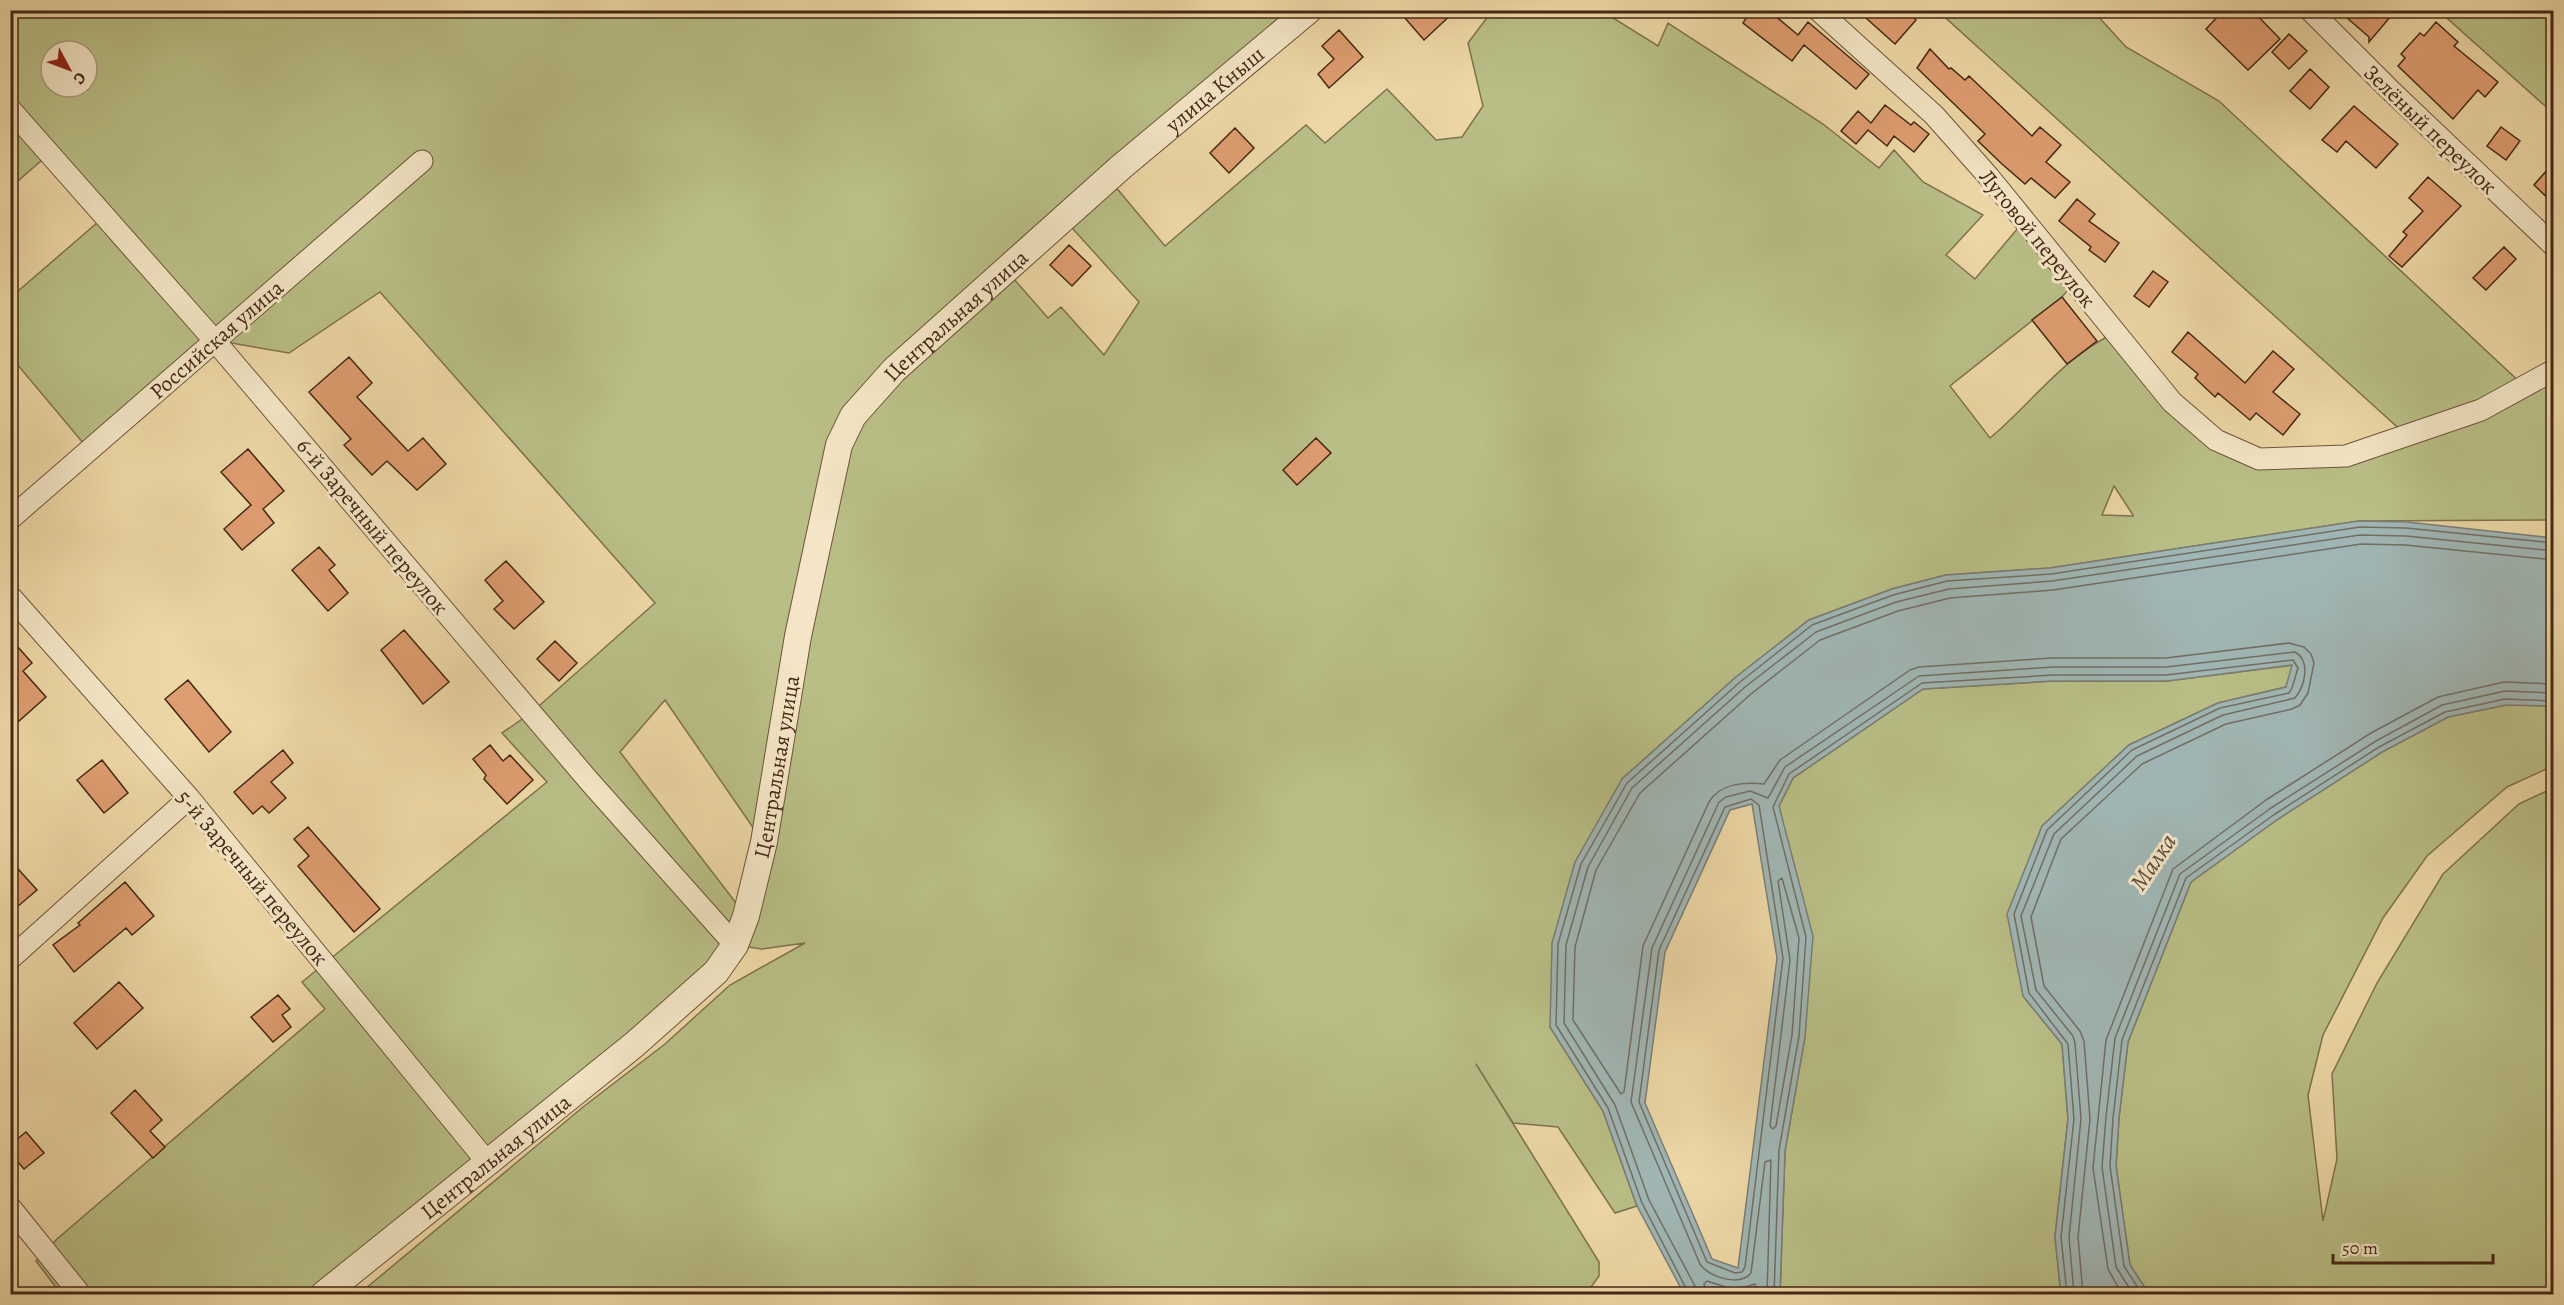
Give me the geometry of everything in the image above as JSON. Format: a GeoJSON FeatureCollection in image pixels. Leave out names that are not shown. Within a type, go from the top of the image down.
{"type":"FeatureCollection","features":[{"type":"Feature","properties":{"kind":"street","name":"улица Кныш"},"geometry":{"type":"LineString","coordinates":[[1121,167],[1309,10]]}},
{"type":"Feature","properties":{"kind":"street","name":"Луговой переулок"},"geometry":{"type":"LineString","coordinates":[[1818,10],[1934,115],[1989,177],[2172,402],[2216,440],[2259,459],[2346,456],[2481,410],[2553,370]]}},
{"type":"Feature","properties":{"kind":"street","name":"Зелёный переулок"},"geometry":{"type":"LineString","coordinates":[[2310,10],[2553,246]]}},
{"type":"Feature","properties":{"kind":"street","name":"6-й Заречный переулок"},"geometry":{"type":"LineString","coordinates":[[10,109],[214,340],[590,782],[735,945]]}},
{"type":"Feature","properties":{"kind":"street","name":"Российская улица"},"geometry":{"type":"LineString","coordinates":[[10,519],[422,161]]}},
{"type":"Feature","properties":{"kind":"street","name":"Центральная улица"},"geometry":{"type":"LineString","coordinates":[[324,1294],[635,1044],[716,972],[735,945],[746,916],[764,842],[798,636],[843,435],[853,416],[894,370],[1121,167]]}},
{"type":"Feature","properties":{"kind":"street","name":"5-й Заречный переулок"},"geometry":{"type":"LineString","coordinates":[[10,596],[189,798],[488,1163]]}},
{"type":"Feature","properties":{"kind":"street"},"geometry":{"type":"LineString","coordinates":[[10,959],[189,798]]}},
{"type":"Feature","properties":{"kind":"street"},"geometry":{"type":"LineString","coordinates":[[10,1207],[80,1294]]}},
{"type":"Feature","properties":{"kind":"green space"},"geometry":{"type":"Polygon","coordinates":[[[11,11],[1309,11],[1109,179],[1165,246],[1306,125],[1325,143],[1387,89],[1436,140],[1462,137],[1483,106],[1468,43],[1492,11],[1602,11],[1658,46],[1668,23],[1823,124],[1879,168],[1894,150],[1923,182],[1983,215],[1946,255],[1975,279],[2024,221],[2074,283],[2062,297],[1950,386],[1990,438],[2064,367],[2080,354],[2115,333],[2172,402],[2259,459],[2346,456],[2406,435],[1938,11],[2098,11],[2095,13],[2126,47],[2219,101],[2524,386],[2553,370],[2553,520],[2359,521],[2050,568],[1946,575],[1892,589],[1809,620],[1736,677],[1622,779],[1550,1027],[1603,1111],[1637,1206],[1615,1213],[1558,1127],[1513,1123],[1476,1064],[1599,1262],[1599,1276],[1586,1294],[359,1294],[583,1107],[665,1044],[730,985],[805,943],[762,949],[735,945],[324,1294],[61,1294],[36,1261],[57,1239],[325,1009],[302,982],[547,782],[502,733],[531,713],[655,603],[380,292],[289,353],[214,340],[89,450],[11,357],[10,298],[105,216],[50,153],[11,187],[11,11]],[[1064,219],[1006,270],[1048,318],[1061,307],[1104,355],[1139,302],[1064,219]],[[2114,486],[2102,515],[2133,516],[2133,515],[2114,486]],[[665,700],[620,752],[746,916],[763,842],[665,700]]]}},
{"type":"Feature","properties":{"kind":"green space"},"geometry":{"type":"Polygon","coordinates":[[[2439,11],[2553,11],[2553,113],[2439,11]]]}},
{"type":"Feature","properties":{"kind":"green space"},"geometry":{"type":"Polygon","coordinates":[[[2293,665],[2286,687],[2218,703],[2129,745],[2042,826],[2023,996],[2062,1044],[2068,1119],[2055,1237],[2061,1294],[1780,1294],[1785,1151],[1805,1037],[1779,806],[1793,778],[1923,689],[2053,681],[2167,681],[2293,665]]]}},
{"type":"Feature","properties":{"kind":"green space"},"geometry":{"type":"Polygon","coordinates":[[[2506,705],[2553,706],[2553,766],[2507,787],[2427,856],[2383,918],[2323,1035],[2308,1095],[2323,1221],[2337,1159],[2332,1074],[2377,983],[2443,874],[2519,804],[2553,788],[2553,1294],[2149,1294],[2130,1265],[2116,1166],[2119,1118],[2128,1042],[2191,882],[2278,819],[2382,752],[2448,717],[2506,705]]]}},
{"type":"Feature","properties":{"kind":"water","name":"Малка"},"geometry":{"type":"Polygon","coordinates":[[[2359,521],[2407,522],[2553,538],[2553,706],[2506,705],[2448,717],[2382,752],[2278,819],[2191,882],[2128,1042],[2119,1118],[2116,1166],[2130,1265],[2149,1294],[2061,1294],[2055,1237],[2068,1119],[2062,1044],[2023,996],[2007,914],[2042,826],[2129,745],[2218,703],[2286,687],[2292,665],[2167,681],[2053,681],[1923,689],[1793,778],[1779,806],[1813,936],[1805,1037],[1785,1151],[1780,1294],[1684,1294],[1637,1206],[1603,1111],[1550,1027],[1552,943],[1575,862],[1622,779],[1736,677],[1809,620],[1892,589],[1946,575],[2050,568],[2359,521]],[[1752,804],[1730,810],[1665,952],[1645,1103],[1712,1259],[1738,1268],[1777,958],[1752,804]]]}},
{"type":"Feature","properties":{"kind":"building"},"geometry":{"type":"Polygon","coordinates":[[[1398,10],[1456,10],[1424,40],[1398,10]]]}},
{"type":"Feature","properties":{"kind":"building"},"geometry":{"type":"Polygon","coordinates":[[[1751,10],[1768,10],[1798,35],[1808,22],[1869,74],[1856,89],[1804,45],[1792,61],[1743,23],[1751,10]]]}},
{"type":"Feature","properties":{"kind":"building"},"geometry":{"type":"Polygon","coordinates":[[[1857,10],[1906,10],[1916,20],[1895,44],[1857,10]]]}},
{"type":"Feature","properties":{"kind":"building"},"geometry":{"type":"Polygon","coordinates":[[[2224,10],[2252,10],[2280,39],[2248,70],[2206,29],[2224,10]]]}},
{"type":"Feature","properties":{"kind":"building"},"geometry":{"type":"Polygon","coordinates":[[[2338,10],[2396,10],[2369,42],[2369,37],[2338,10]]]}},
{"type":"Feature","properties":{"kind":"building"},"geometry":{"type":"Polygon","coordinates":[[[2436,22],[2458,42],[2454,46],[2498,82],[2485,97],[2478,90],[2453,119],[2398,66],[2405,58],[2401,54],[2420,33],[2424,36],[2436,22]]]}},
{"type":"Feature","properties":{"kind":"building"},"geometry":{"type":"Polygon","coordinates":[[[1339,30],[1363,57],[1329,88],[1318,74],[1334,59],[1322,46],[1339,30]]]}},
{"type":"Feature","properties":{"kind":"building"},"geometry":{"type":"Polygon","coordinates":[[[2289,34],[2307,51],[2289,69],[2272,52],[2289,34]]]}},
{"type":"Feature","properties":{"kind":"building"},"geometry":{"type":"Polygon","coordinates":[[[1930,49],[1949,69],[1951,68],[1965,80],[1969,76],[2032,136],[2040,127],[2061,145],[2046,162],[2070,182],[2055,198],[2031,178],[2025,184],[1978,141],[1985,134],[1917,68],[1930,49]]]}},
{"type":"Feature","properties":{"kind":"building"},"geometry":{"type":"Polygon","coordinates":[[[2310,69],[2329,87],[2310,109],[2290,91],[2310,69]]]}},
{"type":"Feature","properties":{"kind":"building"},"geometry":{"type":"Polygon","coordinates":[[[1885,105],[1911,125],[1914,122],[1929,134],[1914,152],[1894,136],[1887,146],[1868,130],[1856,144],[1841,131],[1858,111],[1871,123],[1885,105]]]}},
{"type":"Feature","properties":{"kind":"building"},"geometry":{"type":"Polygon","coordinates":[[[2354,106],[2398,144],[2376,168],[2346,141],[2337,152],[2322,140],[2354,106]]]}},
{"type":"Feature","properties":{"kind":"building"},"geometry":{"type":"Polygon","coordinates":[[[2501,127],[2520,141],[2506,160],[2487,146],[2501,127]]]}},
{"type":"Feature","properties":{"kind":"building"},"geometry":{"type":"Polygon","coordinates":[[[1235,128],[1254,148],[1229,173],[1210,153],[1235,128]]]}},
{"type":"Feature","properties":{"kind":"building"},"geometry":{"type":"Polygon","coordinates":[[[2553,163],[2553,203],[2534,185],[2553,163]]]}},
{"type":"Feature","properties":{"kind":"building"},"geometry":{"type":"Polygon","coordinates":[[[2428,177],[2461,206],[2402,267],[2389,256],[2407,235],[2403,232],[2423,211],[2409,198],[2428,177]]]}},
{"type":"Feature","properties":{"kind":"building"},"geometry":{"type":"Polygon","coordinates":[[[2077,199],[2095,214],[2089,221],[2119,243],[2105,262],[2089,250],[2091,247],[2059,221],[2077,199]]]}},
{"type":"Feature","properties":{"kind":"building"},"geometry":{"type":"Polygon","coordinates":[[[1069,245],[1091,266],[1072,286],[1050,265],[1069,245]]]}},
{"type":"Feature","properties":{"kind":"building"},"geometry":{"type":"Polygon","coordinates":[[[2504,247],[2516,259],[2486,290],[2473,278],[2504,247]]]}},
{"type":"Feature","properties":{"kind":"building"},"geometry":{"type":"Polygon","coordinates":[[[2153,271],[2168,282],[2149,307],[2134,296],[2153,271]]]}},
{"type":"Feature","properties":{"kind":"building"},"geometry":{"type":"Polygon","coordinates":[[[2062,297],[2097,341],[2067,364],[2032,320],[2062,297]]]}},
{"type":"Feature","properties":{"kind":"building"},"geometry":{"type":"Polygon","coordinates":[[[2188,332],[2245,383],[2273,351],[2294,369],[2273,392],[2300,414],[2283,435],[2256,413],[2250,420],[2218,393],[2215,397],[2195,378],[2198,374],[2172,352],[2188,332]]]}},
{"type":"Feature","properties":{"kind":"building"},"geometry":{"type":"Polygon","coordinates":[[[349,357],[372,383],[357,397],[408,451],[423,438],[446,464],[417,490],[387,461],[372,475],[344,445],[351,439],[309,392],[349,357]]]}},
{"type":"Feature","properties":{"kind":"building"},"geometry":{"type":"Polygon","coordinates":[[[1316,438],[1331,453],[1297,485],[1283,470],[1316,438]]]}},
{"type":"Feature","properties":{"kind":"building"},"geometry":{"type":"Polygon","coordinates":[[[248,449],[284,491],[263,509],[274,523],[242,550],[224,529],[251,505],[221,472],[248,449]]]}},
{"type":"Feature","properties":{"kind":"building"},"geometry":{"type":"Polygon","coordinates":[[[319,547],[335,565],[329,570],[348,593],[328,611],[292,570],[319,547]]]}},
{"type":"Feature","properties":{"kind":"building"},"geometry":{"type":"Polygon","coordinates":[[[506,561],[544,602],[514,629],[494,609],[503,601],[485,580],[506,561]]]}},
{"type":"Feature","properties":{"kind":"building"},"geometry":{"type":"Polygon","coordinates":[[[404,630],[449,682],[423,704],[381,650],[404,630]]]}},
{"type":"Feature","properties":{"kind":"building"},"geometry":{"type":"Polygon","coordinates":[[[10,638],[32,663],[23,671],[46,697],[10,729],[10,638]]]}},
{"type":"Feature","properties":{"kind":"building"},"geometry":{"type":"Polygon","coordinates":[[[555,641],[577,663],[559,681],[537,659],[555,641]]]}},
{"type":"Feature","properties":{"kind":"building"},"geometry":{"type":"Polygon","coordinates":[[[188,680],[231,732],[209,752],[165,699],[188,680]]]}},
{"type":"Feature","properties":{"kind":"building"},"geometry":{"type":"Polygon","coordinates":[[[490,745],[503,761],[510,755],[533,780],[507,804],[484,779],[486,775],[473,759],[490,745]]]}},
{"type":"Feature","properties":{"kind":"building"},"geometry":{"type":"Polygon","coordinates":[[[283,750],[293,763],[271,782],[286,798],[269,813],[262,806],[253,814],[234,792],[283,750]]]}},
{"type":"Feature","properties":{"kind":"building"},"geometry":{"type":"Polygon","coordinates":[[[102,760],[128,793],[104,813],[77,780],[102,760]]]}},
{"type":"Feature","properties":{"kind":"building"},"geometry":{"type":"Polygon","coordinates":[[[308,827],[380,909],[354,932],[298,866],[309,856],[294,839],[308,827]]]}},
{"type":"Feature","properties":{"kind":"building"},"geometry":{"type":"Polygon","coordinates":[[[10,860],[37,890],[10,913],[10,860]]]}},
{"type":"Feature","properties":{"kind":"building"},"geometry":{"type":"Polygon","coordinates":[[[125,882],[154,916],[132,935],[126,928],[74,972],[53,945],[80,925],[78,923],[125,882]]]}},
{"type":"Feature","properties":{"kind":"building"},"geometry":{"type":"Polygon","coordinates":[[[119,982],[143,1008],[97,1049],[74,1023],[119,982]]]}},
{"type":"Feature","properties":{"kind":"building"},"geometry":{"type":"Polygon","coordinates":[[[278,995],[290,1009],[282,1015],[291,1027],[273,1042],[251,1017],[278,995]]]}},
{"type":"Feature","properties":{"kind":"building"},"geometry":{"type":"Polygon","coordinates":[[[135,1090],[162,1120],[150,1131],[165,1147],[153,1158],[111,1113],[135,1090]]]}},
{"type":"Feature","properties":{"kind":"building"},"geometry":{"type":"Polygon","coordinates":[[[26,1132],[44,1153],[24,1169],[10,1153],[10,1145],[26,1132]]]}}]}
